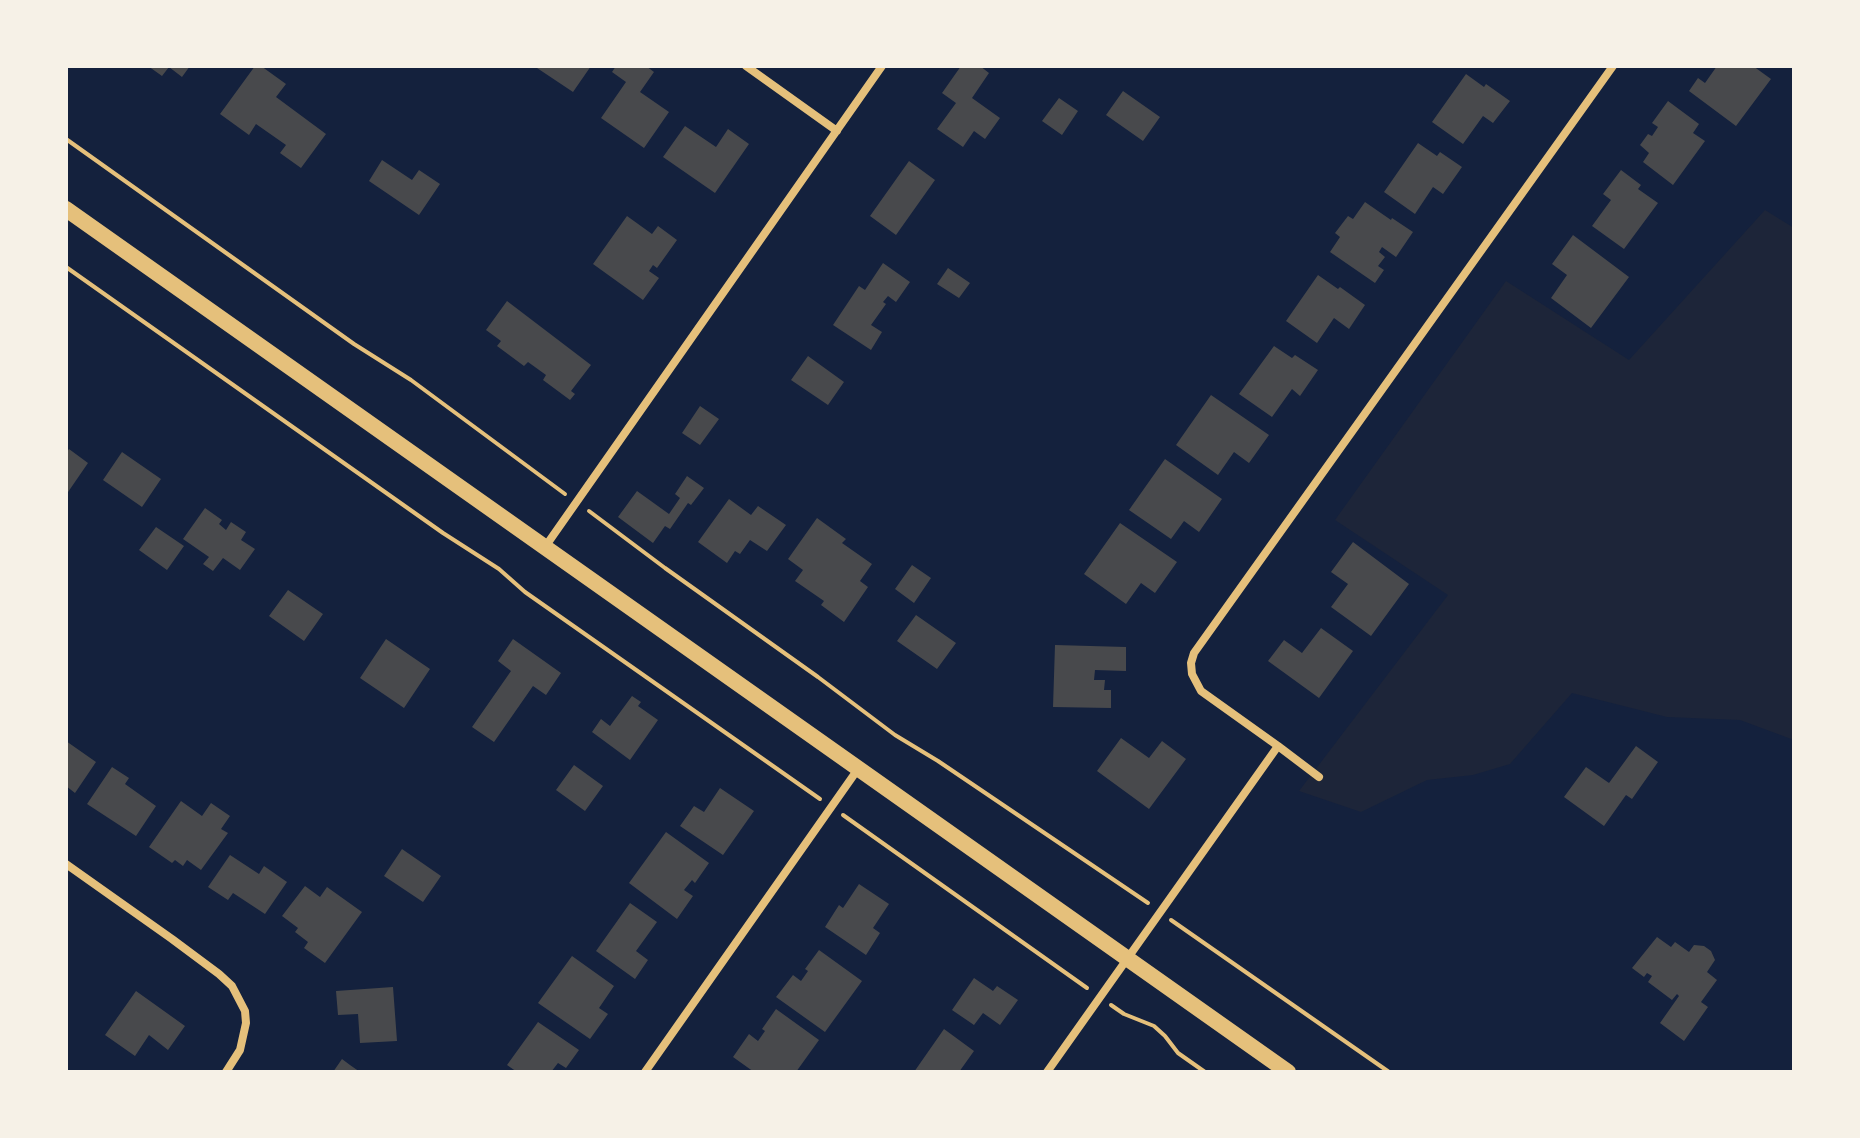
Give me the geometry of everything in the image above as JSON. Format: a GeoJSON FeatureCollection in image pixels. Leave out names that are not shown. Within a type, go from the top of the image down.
{"type":"FeatureCollection","features":[{"type":"Feature","properties":{"kind":"main road"},"geometry":{"type":"LineString","coordinates":[[66,209],[1288,1072]]}},
{"type":"Feature","properties":{"kind":"street"},"geometry":{"type":"LineString","coordinates":[[746,66],[837,131]]}},
{"type":"Feature","properties":{"kind":"street"},"geometry":{"type":"LineString","coordinates":[[544,547],[882,66]]}},
{"type":"Feature","properties":{"kind":"street"},"geometry":{"type":"LineString","coordinates":[[1319,777],[1201,691],[1192,674],[1194,653],[1613,66]]}},
{"type":"Feature","properties":{"kind":"street"},"geometry":{"type":"LineString","coordinates":[[1047,1072],[1278,746]]}},
{"type":"Feature","properties":{"kind":"street"},"geometry":{"type":"LineString","coordinates":[[645,1072],[858,769]]}},
{"type":"Feature","properties":{"kind":"street"},"geometry":{"type":"LineString","coordinates":[[66,864],[232,986],[245,1011],[246,1023],[240,1050],[226,1072]]}},
{"type":"Feature","properties":{"kind":"path"},"geometry":{"type":"LineString","coordinates":[[66,139],[354,344],[411,380],[563,492]]}},
{"type":"Feature","properties":{"kind":"path"},"geometry":{"type":"LineString","coordinates":[[66,267],[443,533],[499,569],[525,592],[814,795]]}},
{"type":"Feature","properties":{"kind":"path"},"geometry":{"type":"LineString","coordinates":[[591,513],[895,735],[1146,902]]}},
{"type":"Feature","properties":{"kind":"path"},"geometry":{"type":"LineString","coordinates":[[852,822],[1083,985]]}},
{"type":"Feature","properties":{"kind":"path"},"geometry":{"type":"LineString","coordinates":[[1174,922],[1389,1072]]}},
{"type":"Feature","properties":{"kind":"path"},"geometry":{"type":"LineString","coordinates":[[1118,1010],[1154,1026],[1178,1053],[1205,1072]]}},
{"type":"Feature","properties":{"kind":"shaded area"},"geometry":{"type":"Polygon","coordinates":[[[1765,210],[1794,228],[1794,740],[1740,720],[1667,717],[1572,693],[1510,764],[1473,775],[1427,780],[1361,812],[1299,791],[1448,595],[1335,520],[1506,281],[1629,360],[1765,210]]]}},
{"type":"Feature","properties":{"kind":"building"},"geometry":{"type":"Polygon","coordinates":[[[148,66],[190,66],[182,77],[169,67],[162,76],[148,66]]]}},
{"type":"Feature","properties":{"kind":"building"},"geometry":{"type":"Polygon","coordinates":[[[255,66],[261,66],[286,84],[276,97],[326,134],[301,168],[280,153],[286,145],[256,124],[249,135],[220,114],[255,66]]]}},
{"type":"Feature","properties":{"kind":"building"},"geometry":{"type":"Polygon","coordinates":[[[534,66],[591,66],[573,92],[534,66]]]}},
{"type":"Feature","properties":{"kind":"building"},"geometry":{"type":"Polygon","coordinates":[[[616,66],[646,66],[654,72],[640,92],[669,112],[644,148],[601,118],[626,82],[612,72],[616,66]]]}},
{"type":"Feature","properties":{"kind":"building"},"geometry":{"type":"Polygon","coordinates":[[[961,66],[980,66],[989,73],[972,98],[1000,118],[985,139],[974,131],[963,147],[937,129],[956,103],[942,93],[961,66]]]}},
{"type":"Feature","properties":{"kind":"building"},"geometry":{"type":"Polygon","coordinates":[[[1717,66],[1753,66],[1771,79],[1736,126],[1689,91],[1698,78],[1705,83],[1717,66]]]}},
{"type":"Feature","properties":{"kind":"building"},"geometry":{"type":"Polygon","coordinates":[[[1466,74],[1510,101],[1493,123],[1483,116],[1463,144],[1432,122],[1466,74]]]}},
{"type":"Feature","properties":{"kind":"building"},"geometry":{"type":"Polygon","coordinates":[[[1123,91],[1160,117],[1143,141],[1106,115],[1123,91]]]}},
{"type":"Feature","properties":{"kind":"building"},"geometry":{"type":"Polygon","coordinates":[[[1059,98],[1078,111],[1062,135],[1042,121],[1059,98]]]}},
{"type":"Feature","properties":{"kind":"building"},"geometry":{"type":"Polygon","coordinates":[[[1668,101],[1699,124],[1693,133],[1705,141],[1673,185],[1643,162],[1649,153],[1640,145],[1658,127],[1652,123],[1668,101]]]}},
{"type":"Feature","properties":{"kind":"building"},"geometry":{"type":"Polygon","coordinates":[[[685,126],[716,147],[728,129],[749,144],[715,193],[663,157],[685,126]]]}},
{"type":"Feature","properties":{"kind":"building"},"geometry":{"type":"Polygon","coordinates":[[[1418,143],[1437,156],[1440,152],[1462,167],[1443,194],[1433,187],[1415,214],[1384,192],[1418,143]]]}},
{"type":"Feature","properties":{"kind":"building"},"geometry":{"type":"Polygon","coordinates":[[[382,160],[412,180],[419,170],[440,184],[419,215],[369,181],[382,160]]]}},
{"type":"Feature","properties":{"kind":"building"},"geometry":{"type":"Polygon","coordinates":[[[909,161],[935,180],[896,235],[870,216],[909,161]]]}},
{"type":"Feature","properties":{"kind":"building"},"geometry":{"type":"Polygon","coordinates":[[[1621,170],[1641,185],[1638,189],[1658,203],[1624,249],[1592,226],[1611,200],[1603,194],[1621,170]]]}},
{"type":"Feature","properties":{"kind":"building"},"geometry":{"type":"Polygon","coordinates":[[[1365,202],[1413,232],[1396,257],[1382,247],[1379,252],[1385,257],[1378,266],[1384,270],[1375,283],[1330,252],[1340,237],[1335,233],[1348,216],[1353,219],[1365,202]]]}},
{"type":"Feature","properties":{"kind":"building"},"geometry":{"type":"Polygon","coordinates":[[[627,216],[652,234],[658,226],[677,240],[657,268],[653,265],[649,271],[659,278],[643,300],[593,264],[627,216]]]}},
{"type":"Feature","properties":{"kind":"building"},"geometry":{"type":"Polygon","coordinates":[[[1573,235],[1629,277],[1591,328],[1551,298],[1567,275],[1552,264],[1573,235]]]}},
{"type":"Feature","properties":{"kind":"building"},"geometry":{"type":"Polygon","coordinates":[[[883,263],[910,282],[896,302],[888,296],[883,302],[886,304],[871,325],[882,332],[871,350],[833,325],[859,286],[865,290],[883,263]]]}},
{"type":"Feature","properties":{"kind":"building"},"geometry":{"type":"Polygon","coordinates":[[[948,268],[970,283],[959,298],[937,284],[948,268]]]}},
{"type":"Feature","properties":{"kind":"building"},"geometry":{"type":"Polygon","coordinates":[[[1318,275],[1365,305],[1349,329],[1334,318],[1317,343],[1286,321],[1318,275]]]}},
{"type":"Feature","properties":{"kind":"building"},"geometry":{"type":"Polygon","coordinates":[[[507,301],[591,365],[571,391],[575,394],[570,400],[543,380],[546,375],[528,362],[524,366],[497,346],[501,341],[486,330],[507,301]]]}},
{"type":"Feature","properties":{"kind":"building"},"geometry":{"type":"Polygon","coordinates":[[[1274,346],[1318,370],[1300,396],[1292,389],[1272,417],[1239,394],[1274,346]]]}},
{"type":"Feature","properties":{"kind":"building"},"geometry":{"type":"Polygon","coordinates":[[[808,356],[844,382],[828,405],[791,380],[808,356]]]}},
{"type":"Feature","properties":{"kind":"building"},"geometry":{"type":"Polygon","coordinates":[[[1211,395],[1269,435],[1249,463],[1234,452],[1218,475],[1176,445],[1211,395]]]}},
{"type":"Feature","properties":{"kind":"building"},"geometry":{"type":"Polygon","coordinates":[[[700,406],[719,419],[700,445],[682,433],[700,406]]]}},
{"type":"Feature","properties":{"kind":"building"},"geometry":{"type":"Polygon","coordinates":[[[69,449],[88,463],[66,495],[66,453],[69,449]]]}},
{"type":"Feature","properties":{"kind":"building"},"geometry":{"type":"Polygon","coordinates":[[[122,452],[161,479],[142,507],[103,480],[122,452]]]}},
{"type":"Feature","properties":{"kind":"building"},"geometry":{"type":"Polygon","coordinates":[[[1165,459],[1222,499],[1199,532],[1184,521],[1171,539],[1129,510],[1165,459]]]}},
{"type":"Feature","properties":{"kind":"building"},"geometry":{"type":"Polygon","coordinates":[[[687,476],[704,488],[691,505],[688,503],[670,529],[665,526],[653,543],[618,517],[637,491],[669,514],[680,498],[675,494],[687,476]]]}},
{"type":"Feature","properties":{"kind":"building"},"geometry":{"type":"Polygon","coordinates":[[[729,499],[751,515],[758,506],[786,525],[767,551],[750,540],[740,554],[735,551],[727,563],[698,542],[729,499]]]}},
{"type":"Feature","properties":{"kind":"building"},"geometry":{"type":"Polygon","coordinates":[[[205,508],[222,520],[219,524],[226,530],[231,522],[246,532],[241,540],[255,549],[240,570],[223,558],[213,571],[203,564],[209,557],[183,539],[205,508]]]}},
{"type":"Feature","properties":{"kind":"building"},"geometry":{"type":"Polygon","coordinates":[[[817,518],[846,539],[842,543],[872,564],[860,581],[868,587],[844,622],[821,605],[824,601],[795,581],[803,570],[788,559],[817,518]]]}},
{"type":"Feature","properties":{"kind":"building"},"geometry":{"type":"Polygon","coordinates":[[[1120,523],[1177,562],[1155,593],[1141,583],[1126,604],[1084,574],[1120,523]]]}},
{"type":"Feature","properties":{"kind":"building"},"geometry":{"type":"Polygon","coordinates":[[[156,527],[184,546],[167,570],[139,550],[156,527]]]}},
{"type":"Feature","properties":{"kind":"building"},"geometry":{"type":"Polygon","coordinates":[[[1353,542],[1409,584],[1371,636],[1331,607],[1348,584],[1331,572],[1353,542]]]}},
{"type":"Feature","properties":{"kind":"building"},"geometry":{"type":"Polygon","coordinates":[[[912,565],[931,578],[914,603],[895,589],[912,565]]]}},
{"type":"Feature","properties":{"kind":"building"},"geometry":{"type":"Polygon","coordinates":[[[288,590],[323,614],[304,641],[269,616],[288,590]]]}},
{"type":"Feature","properties":{"kind":"building"},"geometry":{"type":"Polygon","coordinates":[[[916,615],[956,643],[937,669],[897,641],[916,615]]]}},
{"type":"Feature","properties":{"kind":"building"},"geometry":{"type":"Polygon","coordinates":[[[1321,628],[1353,651],[1319,698],[1268,661],[1284,640],[1302,653],[1321,628]]]}},
{"type":"Feature","properties":{"kind":"building"},"geometry":{"type":"Polygon","coordinates":[[[386,639],[430,669],[404,708],[360,678],[386,639]]]}},
{"type":"Feature","properties":{"kind":"building"},"geometry":{"type":"Polygon","coordinates":[[[513,639],[561,673],[546,695],[533,686],[494,742],[472,727],[511,671],[498,661],[513,639]]]}},
{"type":"Feature","properties":{"kind":"building"},"geometry":{"type":"Polygon","coordinates":[[[1055,645],[1126,647],[1126,671],[1095,670],[1094,680],[1105,680],[1104,690],[1111,690],[1111,708],[1053,707],[1055,645]]]}},
{"type":"Feature","properties":{"kind":"building"},"geometry":{"type":"Polygon","coordinates":[[[632,696],[641,702],[638,706],[658,720],[630,760],[592,732],[601,719],[610,726],[632,696]]]}},
{"type":"Feature","properties":{"kind":"building"},"geometry":{"type":"Polygon","coordinates":[[[1121,738],[1149,758],[1162,741],[1186,759],[1149,809],[1097,771],[1121,738]]]}},
{"type":"Feature","properties":{"kind":"building"},"geometry":{"type":"Polygon","coordinates":[[[66,741],[96,762],[75,793],[66,786],[66,741]]]}},
{"type":"Feature","properties":{"kind":"building"},"geometry":{"type":"Polygon","coordinates":[[[1636,746],[1658,762],[1632,799],[1626,795],[1604,826],[1564,797],[1586,767],[1609,783],[1636,746]]]}},
{"type":"Feature","properties":{"kind":"building"},"geometry":{"type":"Polygon","coordinates":[[[574,765],[603,786],[585,811],[556,790],[574,765]]]}},
{"type":"Feature","properties":{"kind":"building"},"geometry":{"type":"Polygon","coordinates":[[[112,767],[129,778],[125,784],[156,806],[136,836],[87,804],[112,767]]]}},
{"type":"Feature","properties":{"kind":"building"},"geometry":{"type":"Polygon","coordinates":[[[720,788],[754,811],[723,855],[680,826],[694,806],[704,812],[720,788]]]}},
{"type":"Feature","properties":{"kind":"building"},"geometry":{"type":"Polygon","coordinates":[[[181,801],[202,816],[211,803],[230,816],[221,829],[228,833],[201,870],[187,860],[183,866],[175,860],[172,863],[149,847],[181,801]]]}},
{"type":"Feature","properties":{"kind":"building"},"geometry":{"type":"Polygon","coordinates":[[[666,832],[709,863],[695,883],[692,880],[684,890],[693,896],[677,919],[629,883],[666,832]]]}},
{"type":"Feature","properties":{"kind":"building"},"geometry":{"type":"Polygon","coordinates":[[[402,849],[441,876],[423,902],[384,876],[402,849]]]}},
{"type":"Feature","properties":{"kind":"building"},"geometry":{"type":"Polygon","coordinates":[[[230,855],[259,874],[264,866],[287,882],[265,914],[233,893],[228,900],[208,887],[230,855]]]}},
{"type":"Feature","properties":{"kind":"building"},"geometry":{"type":"Polygon","coordinates":[[[859,884],[889,904],[873,928],[880,933],[866,955],[825,927],[839,905],[843,908],[859,884]]]}},
{"type":"Feature","properties":{"kind":"building"},"geometry":{"type":"Polygon","coordinates":[[[305,886],[320,897],[327,887],[362,912],[325,963],[304,948],[308,942],[295,932],[298,928],[282,916],[305,886]]]}},
{"type":"Feature","properties":{"kind":"building"},"geometry":{"type":"Polygon","coordinates":[[[630,903],[657,922],[636,951],[648,960],[635,979],[596,951],[630,903]]]}},
{"type":"Feature","properties":{"kind":"building"},"geometry":{"type":"Polygon","coordinates":[[[1657,937],[1671,947],[1675,942],[1689,952],[1694,945],[1704,946],[1711,951],[1715,960],[1707,972],[1717,980],[1701,1002],[1708,1007],[1684,1041],[1660,1023],[1679,996],[1677,994],[1672,1000],[1648,982],[1652,976],[1647,973],[1644,977],[1632,968],[1657,937]]]}},
{"type":"Feature","properties":{"kind":"building"},"geometry":{"type":"Polygon","coordinates":[[[819,950],[862,981],[825,1032],[776,997],[793,975],[801,981],[808,971],[805,969],[819,950]]]}},
{"type":"Feature","properties":{"kind":"building"},"geometry":{"type":"Polygon","coordinates":[[[572,956],[614,986],[599,1008],[608,1014],[590,1039],[538,1003],[572,956]]]}},
{"type":"Feature","properties":{"kind":"building"},"geometry":{"type":"Polygon","coordinates":[[[974,978],[993,991],[997,986],[1018,1000],[1000,1025],[983,1013],[974,1025],[952,1010],[974,978]]]}},
{"type":"Feature","properties":{"kind":"building"},"geometry":{"type":"Polygon","coordinates":[[[393,987],[397,1041],[360,1043],[358,1014],[338,1015],[336,991],[393,987]]]}},
{"type":"Feature","properties":{"kind":"building"},"geometry":{"type":"Polygon","coordinates":[[[136,991],[185,1026],[168,1050],[149,1035],[135,1056],[105,1035],[136,991]]]}},
{"type":"Feature","properties":{"kind":"building"},"geometry":{"type":"Polygon","coordinates":[[[776,1009],[819,1040],[796,1072],[754,1072],[733,1057],[749,1034],[758,1041],[776,1009]]]}},
{"type":"Feature","properties":{"kind":"building"},"geometry":{"type":"Polygon","coordinates":[[[538,1022],[579,1050],[566,1068],[558,1063],[551,1072],[517,1072],[507,1065],[538,1022]]]}},
{"type":"Feature","properties":{"kind":"building"},"geometry":{"type":"Polygon","coordinates":[[[944,1029],[974,1051],[959,1072],[914,1072],[944,1029]]]}},
{"type":"Feature","properties":{"kind":"building"},"geometry":{"type":"Polygon","coordinates":[[[342,1059],[350,1065],[360,1072],[333,1072],[342,1059]]]}}]}
